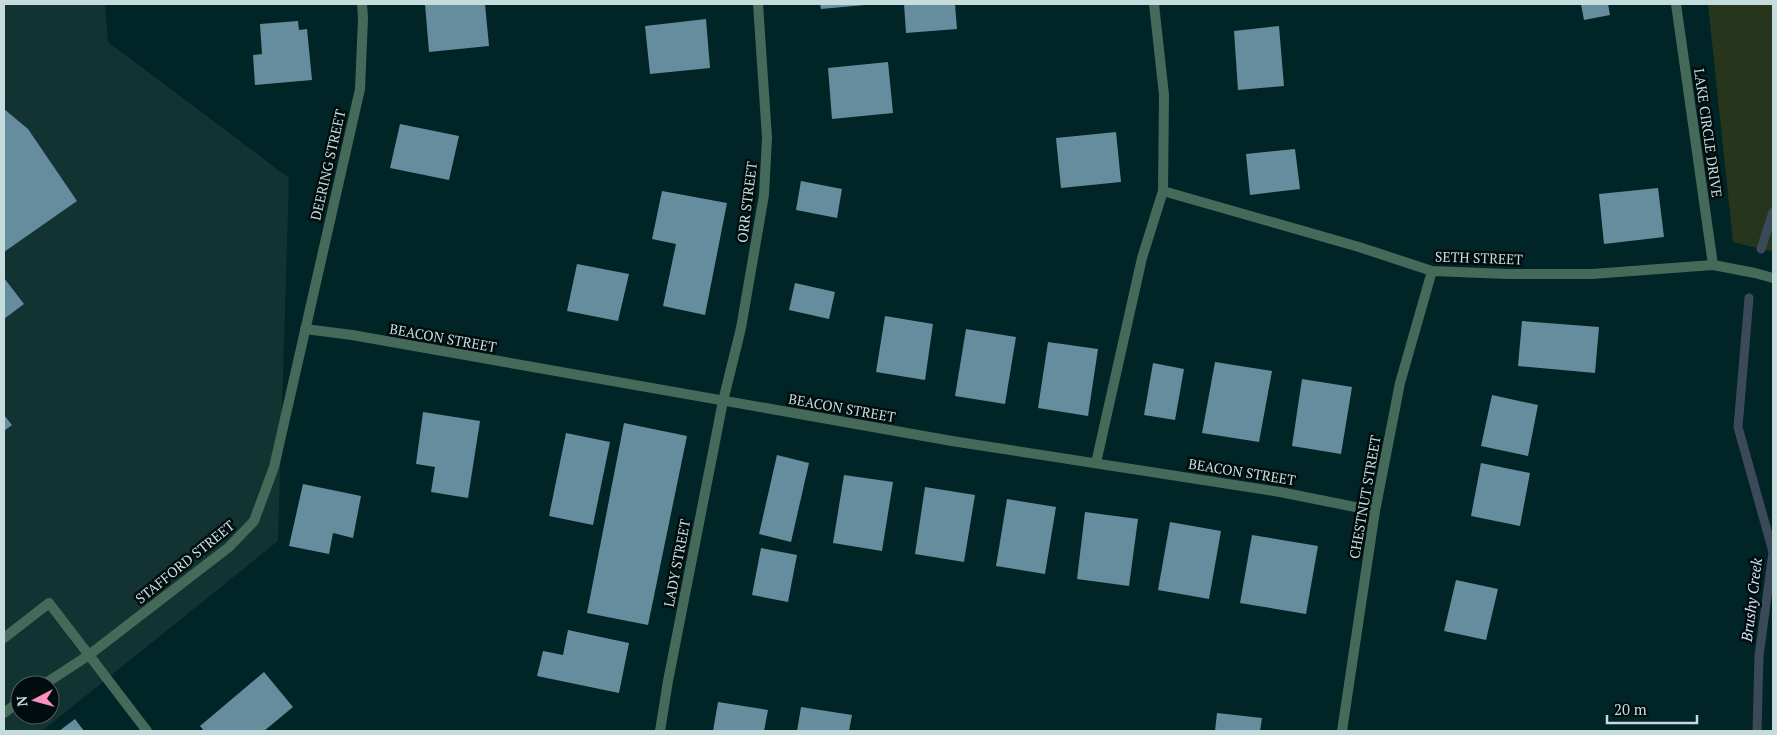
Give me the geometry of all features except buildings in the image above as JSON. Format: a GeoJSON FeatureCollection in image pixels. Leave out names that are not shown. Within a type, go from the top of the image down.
{"type":"FeatureCollection","features":[{"type":"Feature","properties":{"kind":"street","name":"DEERING STREET"},"geometry":{"type":"LineString","coordinates":[[304,329],[360,89],[362,4]]}},
{"type":"Feature","properties":{"kind":"street","name":"ORR STREET"},"geometry":{"type":"LineString","coordinates":[[723,401],[741,328],[764,195],[767,138],[758,4]]}},
{"type":"Feature","properties":{"kind":"street"},"geometry":{"type":"LineString","coordinates":[[1096,463],[1142,258],[1163,191],[1164,95],[1154,4]]}},
{"type":"Feature","properties":{"kind":"street","name":"LAKE CIRCLE DRIVE"},"geometry":{"type":"LineString","coordinates":[[1676,4],[1713,266]]}},
{"type":"Feature","properties":{"kind":"street","name":"SETH STREET"},"geometry":{"type":"LineString","coordinates":[[1163,191],[1359,247],[1432,271],[1508,274],[1592,274],[1713,266],[1773,278]]}},
{"type":"Feature","properties":{"kind":"street","name":"CHESTNUT STREET"},"geometry":{"type":"LineString","coordinates":[[1342,731],[1375,511],[1400,383],[1432,271]]}},
{"type":"Feature","properties":{"kind":"street","name":"BEACON STREET"},"geometry":{"type":"LineString","coordinates":[[304,329],[352,335],[952,441],[1280,492],[1375,511]]}},
{"type":"Feature","properties":{"kind":"street","name":"STAFFORD STREET"},"geometry":{"type":"LineString","coordinates":[[58,675],[89,655],[229,547],[254,521],[274,467],[304,329]]}},
{"type":"Feature","properties":{"kind":"street","name":"LADY STREET"},"geometry":{"type":"LineString","coordinates":[[660,731],[723,401]]}},
{"type":"Feature","properties":{"kind":"street"},"geometry":{"type":"LineString","coordinates":[[4,638],[49,603],[147,731]]}},
{"type":"Feature","properties":{"kind":"shaded area"},"geometry":{"type":"Polygon","coordinates":[[[4,4],[105,4],[108,42],[289,178],[278,541],[60,717],[60,675],[10,675],[10,725],[49,725],[42,731],[4,731],[4,4]]]}},
{"type":"Feature","properties":{"kind":"green space"},"geometry":{"type":"Polygon","coordinates":[[[1708,4],[1773,4],[1773,252],[1733,242],[1708,4]]]}},
{"type":"Feature","properties":{"kind":"waterway","name":"Brushy Creek"},"geometry":{"type":"LineString","coordinates":[[1761,249],[1773,212]]}},
{"type":"Feature","properties":{"kind":"waterway","name":"Brushy Creek"},"geometry":{"type":"LineString","coordinates":[[1749,298],[1738,427],[1773,552],[1759,656],[1757,731]]}}]}
